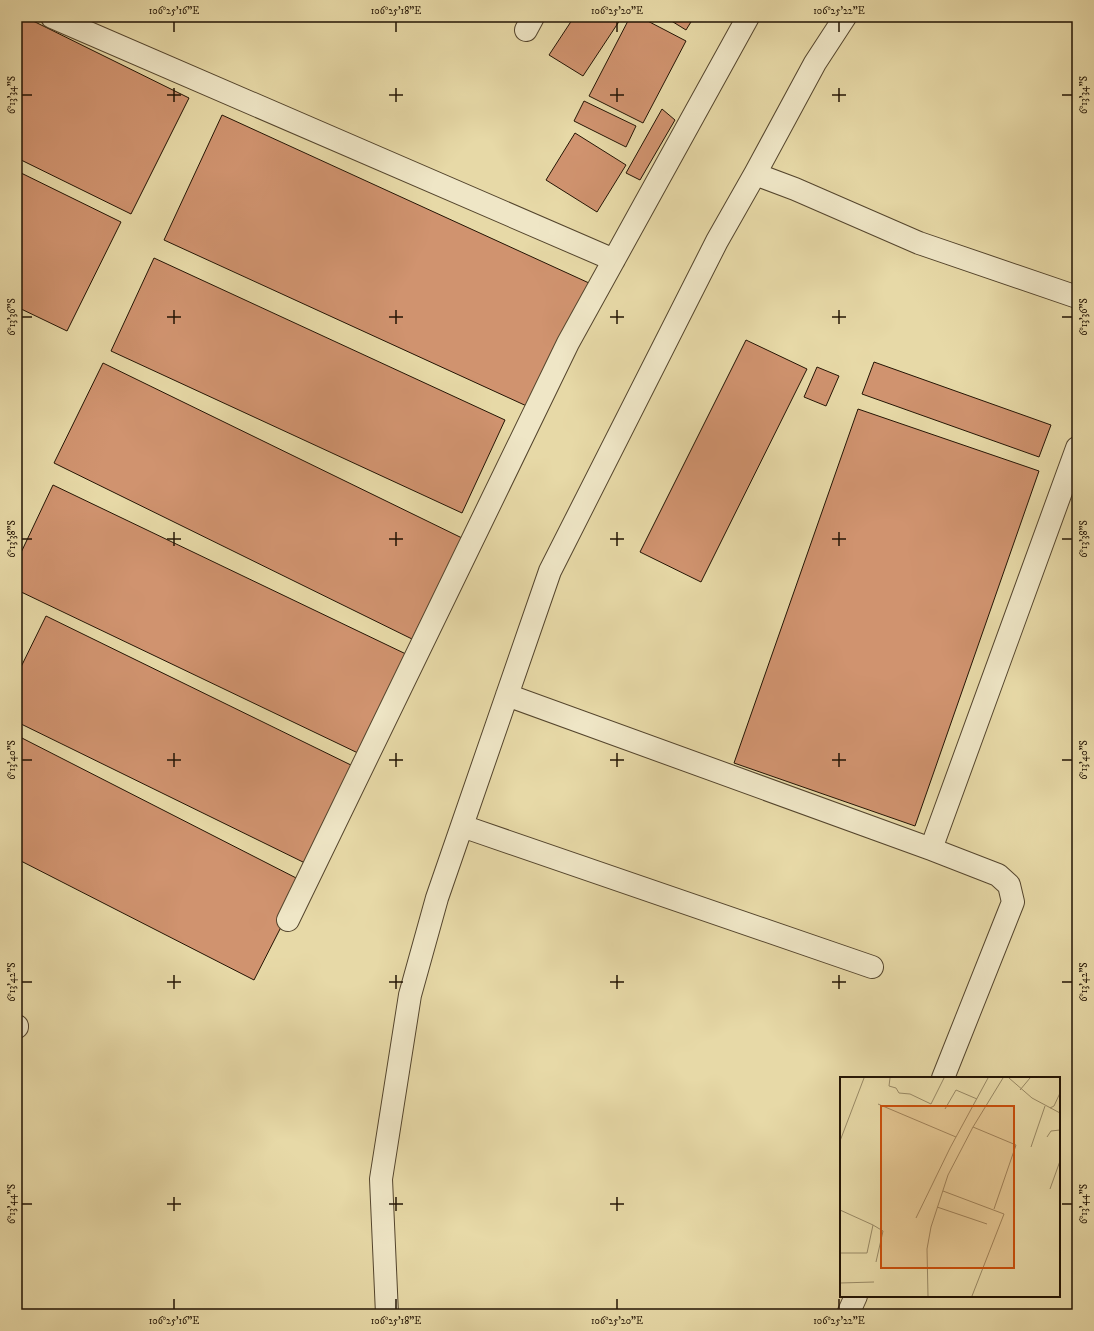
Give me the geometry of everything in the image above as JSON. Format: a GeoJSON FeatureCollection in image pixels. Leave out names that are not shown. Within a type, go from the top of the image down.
{"type":"FeatureCollection","features":[{"type":"Feature","properties":{"kind":"lane"},"geometry":{"type":"LineString","coordinates":[[52,17],[614,260]]}},
{"type":"Feature","properties":{"kind":"lane"},"geometry":{"type":"LineString","coordinates":[[288,920],[568,343],[748,17]]}},
{"type":"Feature","properties":{"kind":"lane"},"geometry":{"type":"LineString","coordinates":[[387,1314],[381,1178],[410,995],[437,898],[550,571],[717,241],[815,63],[846,17]]}},
{"type":"Feature","properties":{"kind":"lane"},"geometry":{"type":"LineString","coordinates":[[755,174],[795,189],[919,243],[1077,296]]}},
{"type":"Feature","properties":{"kind":"lane"},"geometry":{"type":"LineString","coordinates":[[931,848],[1077,448]]}},
{"type":"Feature","properties":{"kind":"lane"},"geometry":{"type":"LineString","coordinates":[[507,695],[931,848],[998,875],[1009,885],[1013,902],[943,1077]]}},
{"type":"Feature","properties":{"kind":"lane"},"geometry":{"type":"LineString","coordinates":[[462,826],[872,967]]}},
{"type":"Feature","properties":{"kind":"lane"},"geometry":{"type":"LineString","coordinates":[[848,1314],[856,1297]]}},
{"type":"Feature","properties":{"kind":"building"},"geometry":{"type":"Polygon","coordinates":[[[17,17],[25,17],[189,98],[131,214],[17,158],[17,17]]]}},
{"type":"Feature","properties":{"kind":"building"},"geometry":{"type":"Polygon","coordinates":[[[251,17],[265,17],[263,21],[251,17]]]}},
{"type":"Feature","properties":{"kind":"building"},"geometry":{"type":"Polygon","coordinates":[[[574,17],[622,17],[583,76],[549,55],[574,17]]]}},
{"type":"Feature","properties":{"kind":"building"},"geometry":{"type":"Polygon","coordinates":[[[630,17],[640,17],[686,41],[643,123],[589,96],[630,17]]]}},
{"type":"Feature","properties":{"kind":"building"},"geometry":{"type":"Polygon","coordinates":[[[665,17],[694,17],[686,30],[665,17]]]}},
{"type":"Feature","properties":{"kind":"building"},"geometry":{"type":"Polygon","coordinates":[[[584,101],[636,126],[626,147],[574,121],[584,101]]]}},
{"type":"Feature","properties":{"kind":"building"},"geometry":{"type":"Polygon","coordinates":[[[662,109],[675,120],[640,180],[626,173],[662,109]]]}},
{"type":"Feature","properties":{"kind":"building"},"geometry":{"type":"Polygon","coordinates":[[[222,115],[589,283],[531,408],[164,240],[222,115]]]}},
{"type":"Feature","properties":{"kind":"building"},"geometry":{"type":"Polygon","coordinates":[[[575,133],[626,165],[597,212],[546,180],[575,133]]]}},
{"type":"Feature","properties":{"kind":"building"},"geometry":{"type":"Polygon","coordinates":[[[17,171],[121,222],[67,331],[17,307],[17,171]]]}},
{"type":"Feature","properties":{"kind":"building"},"geometry":{"type":"Polygon","coordinates":[[[154,258],[505,420],[462,513],[111,351],[154,258]]]}},
{"type":"Feature","properties":{"kind":"building"},"geometry":{"type":"Polygon","coordinates":[[[746,340],[807,369],[701,582],[640,552],[746,340]]]}},
{"type":"Feature","properties":{"kind":"building"},"geometry":{"type":"Polygon","coordinates":[[[874,362],[1051,425],[1039,457],[862,394],[874,362]]]}},
{"type":"Feature","properties":{"kind":"building"},"geometry":{"type":"Polygon","coordinates":[[[103,363],[462,538],[412,639],[54,463],[103,363]]]}},
{"type":"Feature","properties":{"kind":"building"},"geometry":{"type":"Polygon","coordinates":[[[817,367],[839,376],[826,406],[804,397],[817,367]]]}},
{"type":"Feature","properties":{"kind":"building"},"geometry":{"type":"Polygon","coordinates":[[[858,409],[1039,471],[915,826],[734,763],[858,409]]]}},
{"type":"Feature","properties":{"kind":"building"},"geometry":{"type":"Polygon","coordinates":[[[53,485],[408,655],[360,754],[17,590],[17,561],[53,485]]]}},
{"type":"Feature","properties":{"kind":"building"},"geometry":{"type":"Polygon","coordinates":[[[46,616],[355,767],[307,864],[17,722],[17,675],[46,616]]]}},
{"type":"Feature","properties":{"kind":"building"},"geometry":{"type":"Polygon","coordinates":[[[18,736],[304,882],[254,980],[17,859],[18,736]]]}}]}
